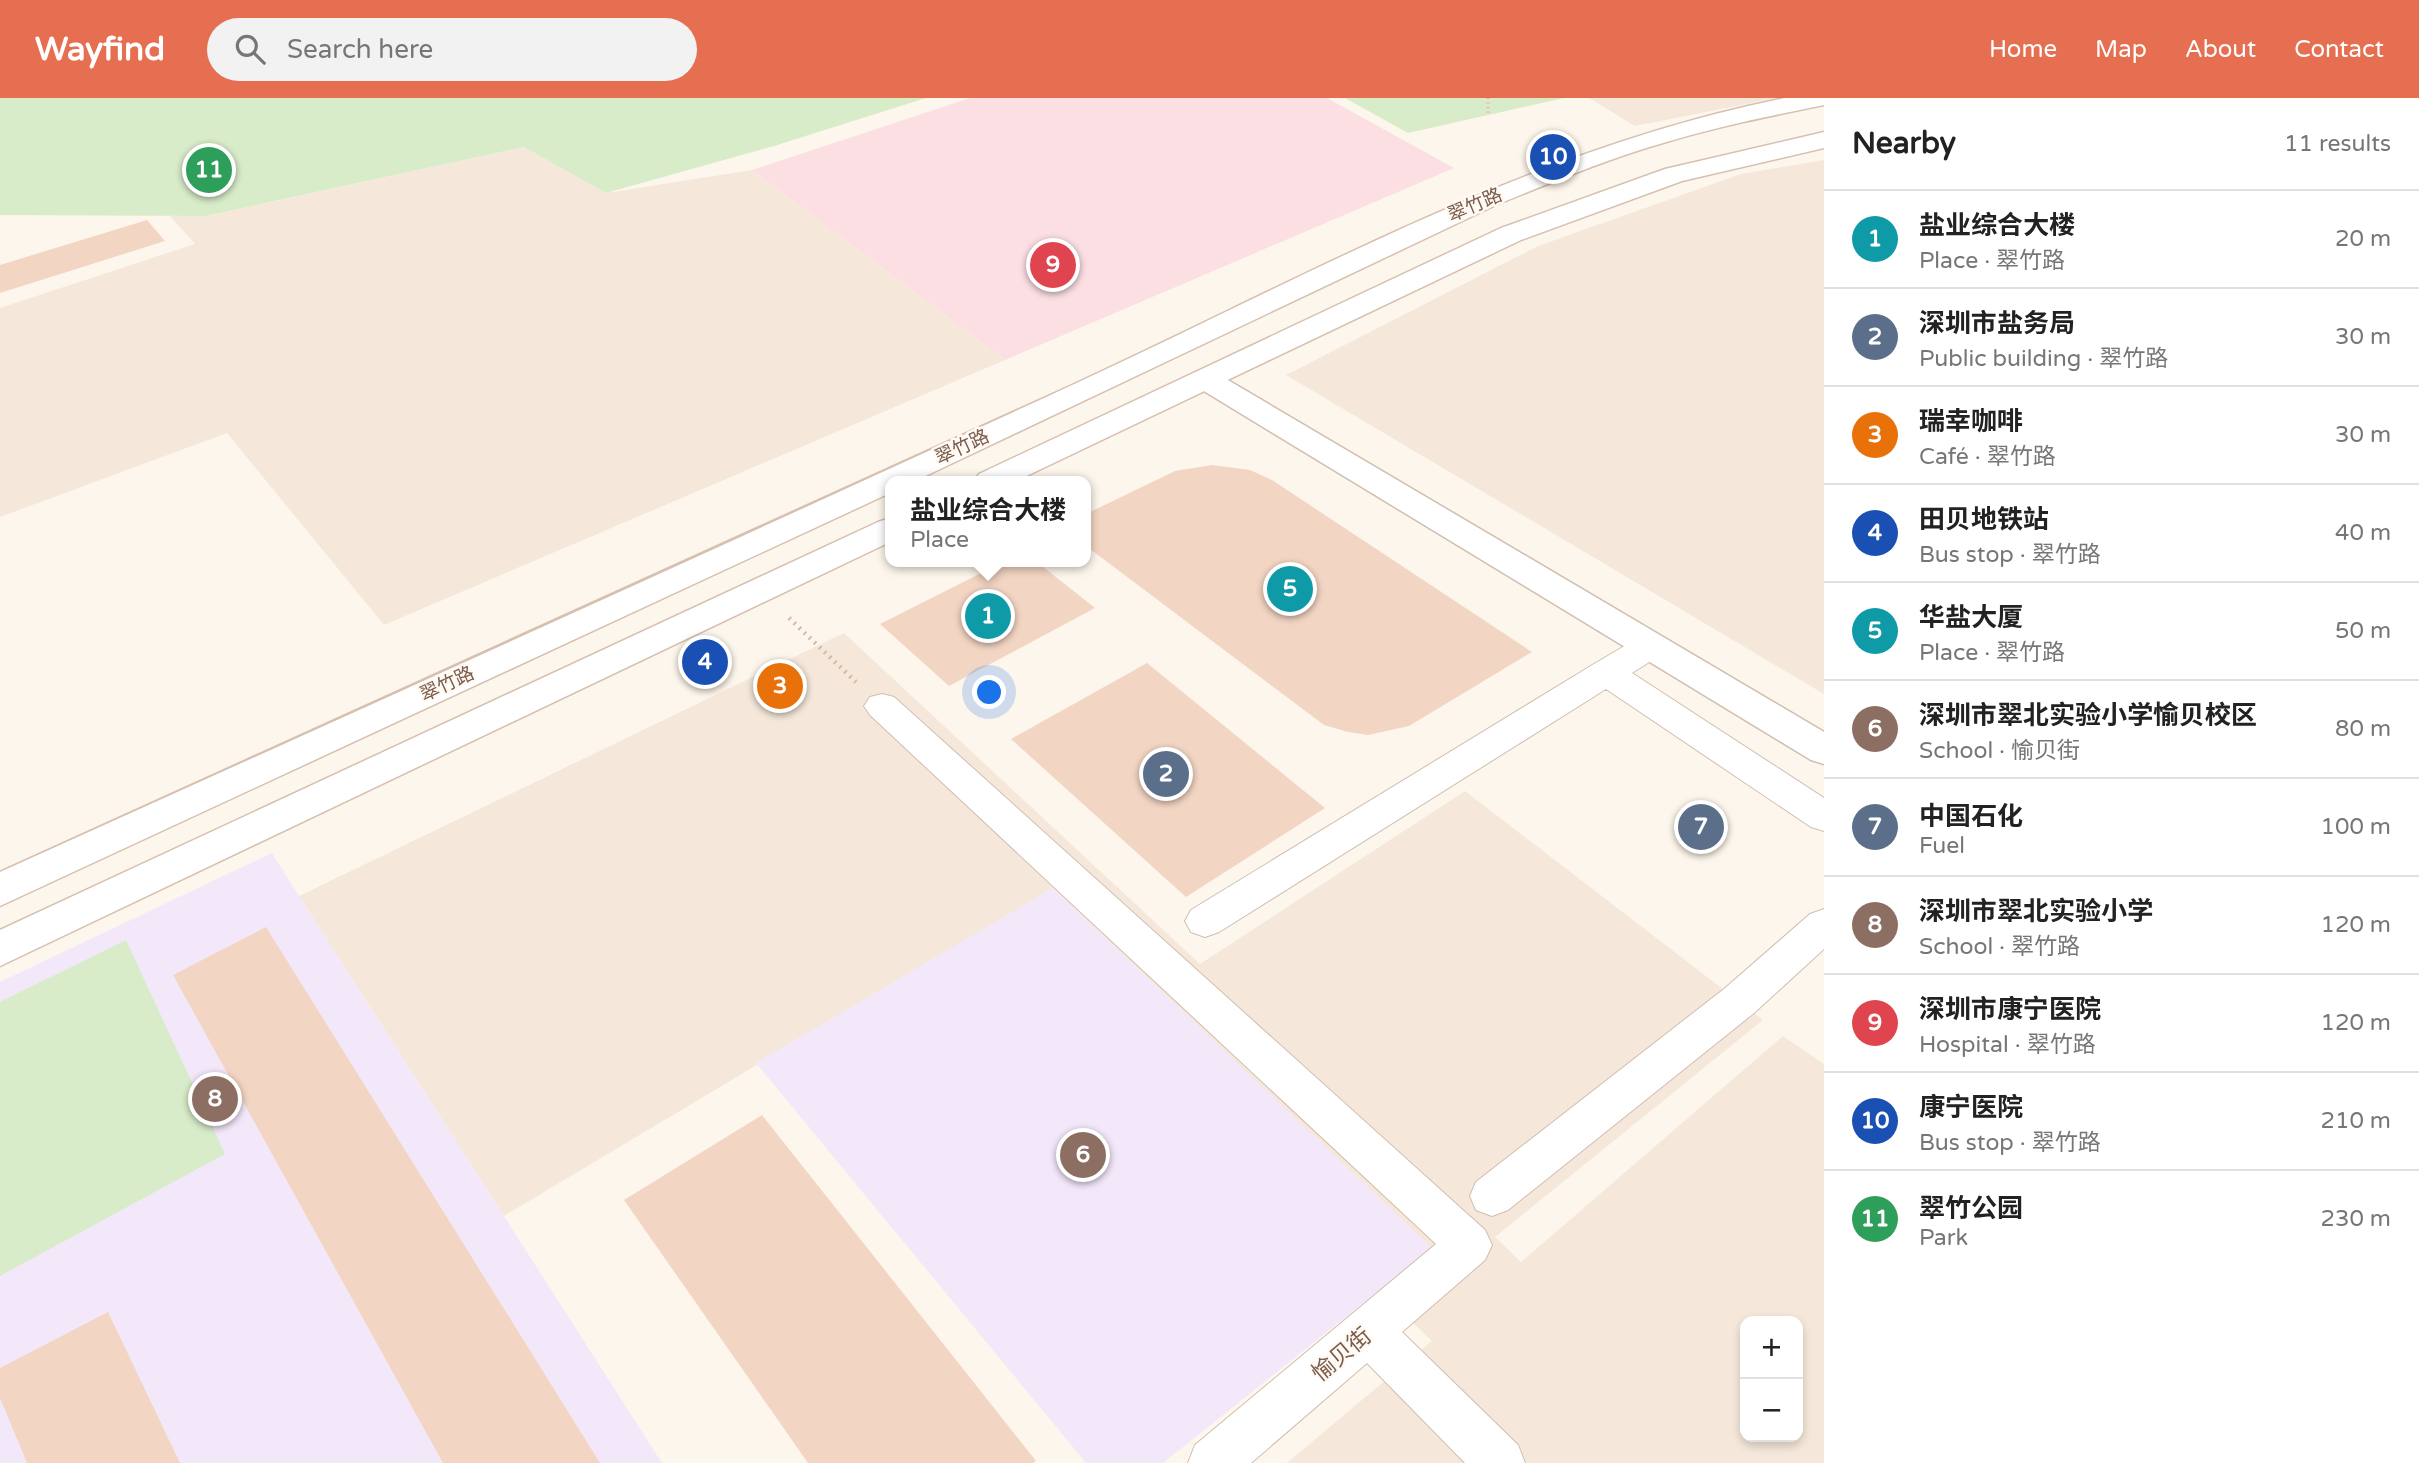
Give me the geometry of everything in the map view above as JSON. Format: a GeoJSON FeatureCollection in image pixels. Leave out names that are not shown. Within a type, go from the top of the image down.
{"type":"FeatureCollection","features":[{"type":"Feature","properties":{"kind":"main road","name":"翠竹路"},"geometry":{"type":"LineString","coordinates":[[899,476],[1116,376],[1430,224],[1528,182],[1634,144],[1759,110],[1824,98]]}},
{"type":"Feature","properties":{"kind":"main road"},"geometry":{"type":"LineString","coordinates":[[1001,476],[1511,234],[1674,175],[1824,139]]}},
{"type":"Feature","properties":{"kind":"main road"},"geometry":{"type":"LineString","coordinates":[[1205,379],[1824,750]]}},
{"type":"Feature","properties":{"kind":"main road","name":"翠竹路"},"geometry":{"type":"LineString","coordinates":[[0,890],[885,482]]}},
{"type":"Feature","properties":{"kind":"main road"},"geometry":{"type":"LineString","coordinates":[[0,949],[885,531]]}},
{"type":"Feature","properties":{"kind":"street"},"geometry":{"type":"LineString","coordinates":[[1205,922],[1650,646]]}},
{"type":"Feature","properties":{"kind":"street"},"geometry":{"type":"LineString","coordinates":[[1606,673],[1824,817]]}},
{"type":"Feature","properties":{"kind":"street","name":"愉贝街"},"geometry":{"type":"LineString","coordinates":[[882,706],[1469,1245],[1213,1463]]}},
{"type":"Feature","properties":{"kind":"street"},"geometry":{"type":"LineString","coordinates":[[1492,1196],[1739,1001],[1824,925]]}},
{"type":"Feature","properties":{"kind":"street"},"geometry":{"type":"LineString","coordinates":[[1369,1332],[1500,1463]]}},
{"type":"Feature","properties":{"kind":"path"},"geometry":{"type":"LineString","coordinates":[[1488,98],[1488,115]]}},
{"type":"Feature","properties":{"kind":"path"},"geometry":{"type":"LineString","coordinates":[[761,590],[839,666]]}},
{"type":"Feature","properties":{"kind":"shaded area"},"geometry":{"type":"Polygon","coordinates":[[[970,98],[1327,98],[1454,168],[1005,360],[752,170],[970,98]]]}},
{"type":"Feature","properties":{"kind":"shaded area"},"geometry":{"type":"Polygon","coordinates":[[[1589,98],[1777,98],[1635,126],[1589,98]]]}},
{"type":"Feature","properties":{"kind":"shaded area"},"geometry":{"type":"Polygon","coordinates":[[[524,147],[606,193],[752,170],[1005,360],[384,625],[227,433],[0,517],[0,308],[195,244],[170,216],[207,216],[524,147]]]}},
{"type":"Feature","properties":{"kind":"shaded area"},"geometry":{"type":"Polygon","coordinates":[[[1824,160],[1824,694],[1286,375],[1538,246],[1741,174],[1824,160]]]}},
{"type":"Feature","properties":{"kind":"shaded area"},"geometry":{"type":"Polygon","coordinates":[[[844,633],[1200,964],[1465,791],[1763,1020],[1495,1237],[1521,1262],[1783,1036],[1824,1064],[1824,1463],[1287,1463],[1432,1341],[1378,1290],[1431,1248],[1053,888],[504,1216],[299,896],[844,633]]]}},
{"type":"Feature","properties":{"kind":"shaded area"},"geometry":{"type":"Polygon","coordinates":[[[272,853],[662,1463],[0,1463],[0,982],[272,853]]]}},
{"type":"Feature","properties":{"kind":"shaded area"},"geometry":{"type":"Polygon","coordinates":[[[1053,888],[1432,1248],[1163,1463],[1086,1463],[756,1063],[1053,888]]]}},
{"type":"Feature","properties":{"kind":"green space"},"geometry":{"type":"Polygon","coordinates":[[[0,98],[926,98],[774,146],[606,193],[524,147],[206,216],[0,215],[0,98]]]}},
{"type":"Feature","properties":{"kind":"green space"},"geometry":{"type":"Polygon","coordinates":[[[1345,98],[1564,98],[1408,133],[1345,98]]]}},
{"type":"Feature","properties":{"kind":"green space"},"geometry":{"type":"Polygon","coordinates":[[[126,940],[225,1154],[0,1276],[0,1002],[126,940]]]}},
{"type":"Feature","properties":{"kind":"building"},"geometry":{"type":"Polygon","coordinates":[[[147,220],[165,241],[0,293],[0,265],[147,220]]]}},
{"type":"Feature","properties":{"kind":"building"},"geometry":{"type":"Polygon","coordinates":[[[1212,465],[1250,470],[1272,480],[1532,652],[1409,726],[1368,735],[1324,725],[1091,550],[1091,512],[1175,471],[1212,465]]]}},
{"type":"Feature","properties":{"kind":"building"},"geometry":{"type":"Polygon","coordinates":[[[993,567],[1043,567],[1095,608],[949,686],[880,624],[993,567]]]}},
{"type":"Feature","properties":{"kind":"building"},"geometry":{"type":"Polygon","coordinates":[[[1147,663],[1325,808],[1186,897],[1011,739],[1147,663]]]}},
{"type":"Feature","properties":{"kind":"building"},"geometry":{"type":"Polygon","coordinates":[[[266,927],[600,1463],[443,1463],[173,975],[266,927]]]}},
{"type":"Feature","properties":{"kind":"building"},"geometry":{"type":"Polygon","coordinates":[[[762,1115],[1036,1461],[808,1463],[624,1200],[762,1115]]]}},
{"type":"Feature","properties":{"kind":"building"},"geometry":{"type":"Polygon","coordinates":[[[108,1312],[180,1463],[27,1463],[0,1398],[0,1368],[108,1312]]]}},
{"type":"Feature","properties":{"kind":"place","name":"康宁医院"},"geometry":{"type":"Point","coordinates":[1553,157]}},
{"type":"Feature","properties":{"kind":"place","name":"翠竹公园"},"geometry":{"type":"Point","coordinates":[209,170]}},
{"type":"Feature","properties":{"kind":"place","name":"深圳市康宁医院"},"geometry":{"type":"Point","coordinates":[1053,265]}},
{"type":"Feature","properties":{"kind":"place","name":"华盐大厦"},"geometry":{"type":"Point","coordinates":[1290,589]}},
{"type":"Feature","properties":{"kind":"place","name":"盐业综合大楼"},"geometry":{"type":"Point","coordinates":[988,616]}},
{"type":"Feature","properties":{"kind":"place","name":"田贝地铁站"},"geometry":{"type":"Point","coordinates":[705,662]}},
{"type":"Feature","properties":{"kind":"place","name":"瑞幸咖啡"},"geometry":{"type":"Point","coordinates":[780,686]}},
{"type":"Feature","properties":{"kind":"place","name":"深圳市盐务局"},"geometry":{"type":"Point","coordinates":[1166,774]}},
{"type":"Feature","properties":{"kind":"place","name":"中国石化"},"geometry":{"type":"Point","coordinates":[1701,827]}},
{"type":"Feature","properties":{"kind":"place","name":"深圳市翠北实验小学"},"geometry":{"type":"Point","coordinates":[215,1099]}},
{"type":"Feature","properties":{"kind":"place","name":"深圳市翠北实验小学愉贝校区"},"geometry":{"type":"Point","coordinates":[1083,1155]}}]}
